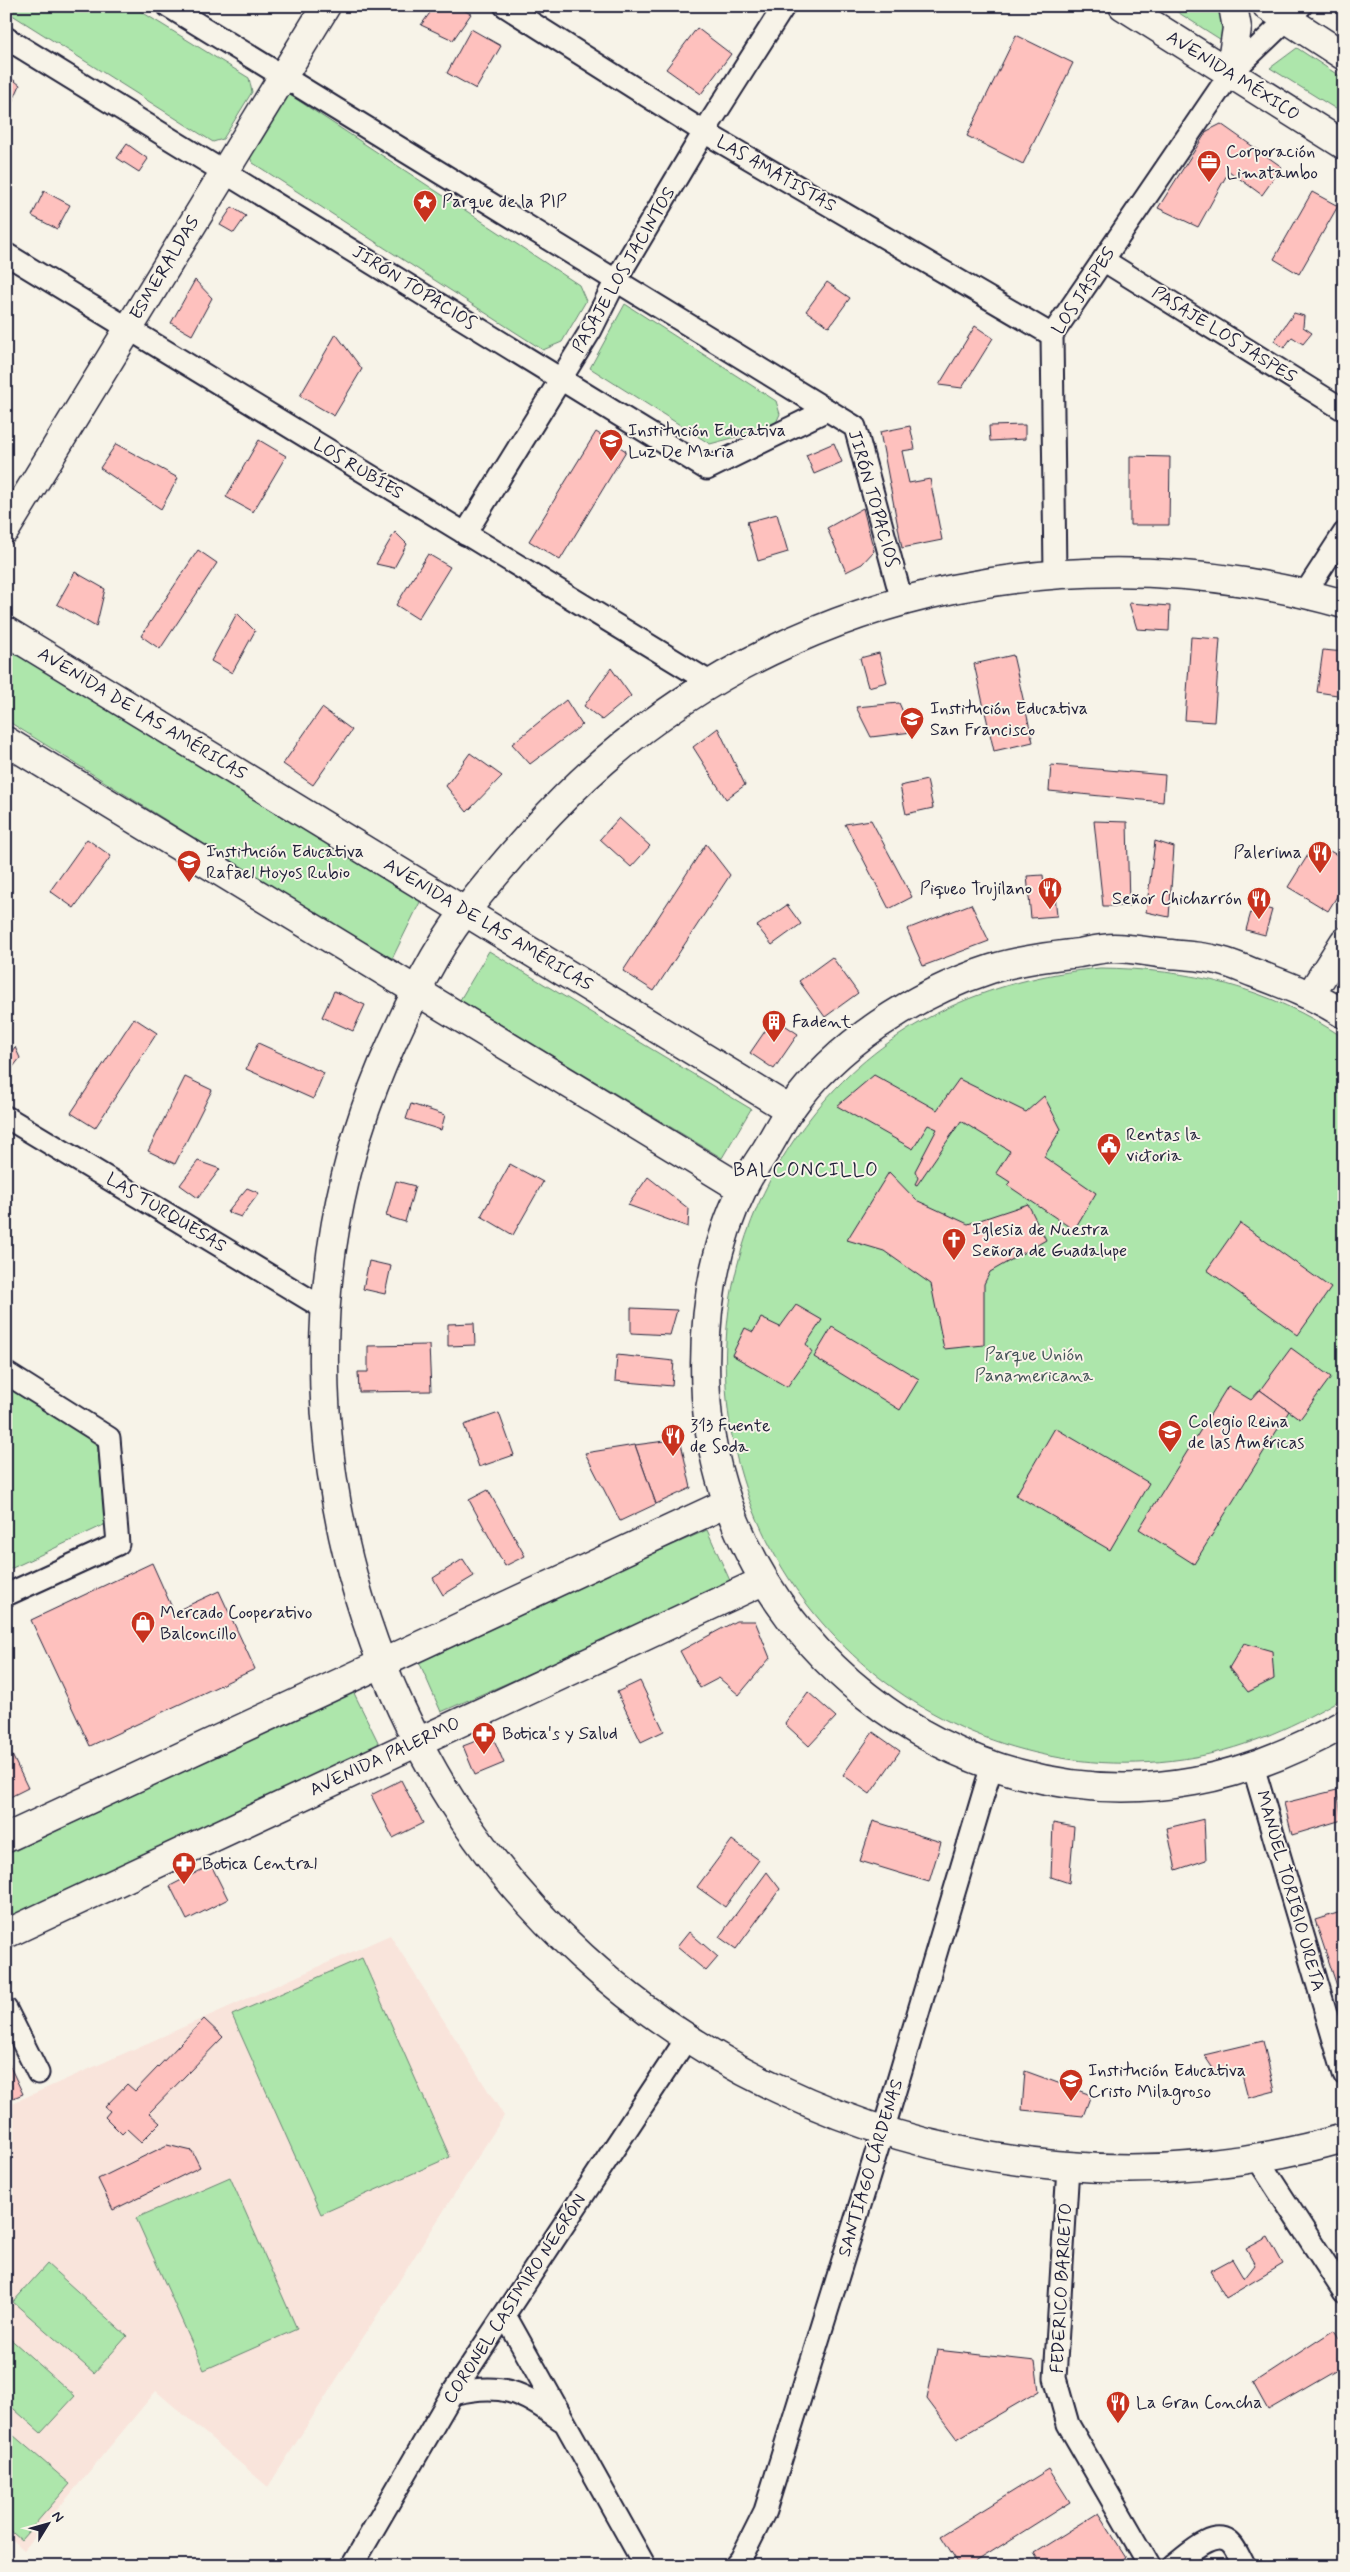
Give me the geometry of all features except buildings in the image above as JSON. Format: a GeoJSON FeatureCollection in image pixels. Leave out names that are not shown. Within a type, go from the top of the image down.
{"type":"FeatureCollection","features":[{"type":"Feature","properties":{"kind":"street","name":"JIRÓN TOPACIOS"},"geometry":{"type":"LineString","coordinates":[[168,6],[855,427],[902,601]]}},
{"type":"Feature","properties":{"kind":"street","name":"ESMERALDAS"},"geometry":{"type":"LineString","coordinates":[[6,529],[326,6]]}},
{"type":"Feature","properties":{"kind":"street","name":"LAS AMATISTAS"},"geometry":{"type":"LineString","coordinates":[[505,6],[704,132],[1052,335]]}},
{"type":"Feature","properties":{"kind":"street","name":"PASAJE LOS JACINTOS"},"geometry":{"type":"LineString","coordinates":[[465,534],[591,330],[616,280],[704,132],[784,6]]}},
{"type":"Feature","properties":{"kind":"street","name":"AVENIDA MÉXICO"},"geometry":{"type":"LineString","coordinates":[[1124,6],[1344,145]]}},
{"type":"Feature","properties":{"kind":"street"},"geometry":{"type":"LineString","coordinates":[[1230,74],[1237,28],[1233,6]]}},
{"type":"Feature","properties":{"kind":"street"},"geometry":{"type":"LineString","coordinates":[[1285,11],[1344,56]]}},
{"type":"Feature","properties":{"kind":"street","name":"LOS JASPES"},"geometry":{"type":"LineString","coordinates":[[1055,574],[1052,335],[1230,74],[1285,11]]}},
{"type":"Feature","properties":{"kind":"street","name":"JIRÓN TOPACIOS"},"geometry":{"type":"LineString","coordinates":[[6,38],[707,469],[827,410]]}},
{"type":"Feature","properties":{"kind":"street","name":"LOS RUBÍES"},"geometry":{"type":"LineString","coordinates":[[6,254],[711,683]]}},
{"type":"Feature","properties":{"kind":"street","name":"PASAJE LOS JASPES"},"geometry":{"type":"LineString","coordinates":[[1103,260],[1344,410]]}},
{"type":"Feature","properties":{"kind":"street"},"geometry":{"type":"LineString","coordinates":[[1305,593],[1344,533]]}},
{"type":"Feature","properties":{"kind":"street"},"geometry":{"type":"LineString","coordinates":[[1344,604],[1305,593],[1250,582],[1194,575],[1102,571],[1055,574],[978,583],[902,601],[832,624],[783,645],[711,683],[658,718],[608,757],[562,799],[519,845],[465,911],[416,991],[385,1058],[366,1108],[338,1210],[325,1309],[324,1401],[335,1501],[346,1556],[380,1663],[417,1742],[473,1833],[505,1875],[540,1915],[586,1960],[628,1995],[687,2038],[766,2083],[815,2106],[883,2131],[952,2150],[1006,2160],[1068,2167],[1140,2169],[1194,2166],[1257,2158],[1344,2138]]}},
{"type":"Feature","properties":{"kind":"street","name":"AVENIDA DE LAS AMÉRICAS"},"geometry":{"type":"LineString","coordinates":[[6,631],[790,1110]]}},
{"type":"Feature","properties":{"kind":"street"},"geometry":{"type":"LineString","coordinates":[[6,740],[742,1189]]}},
{"type":"Feature","properties":{"kind":"street"},"geometry":{"type":"LineString","coordinates":[[1311,994],[1344,942]]}},
{"type":"Feature","properties":{"kind":"street"},"geometry":{"type":"LineString","coordinates":[[1344,1014],[1311,994],[1216,959],[1114,948],[1014,962],[967,977],[922,998],[873,1029],[829,1066],[790,1110],[742,1189],[720,1249],[704,1334],[709,1430],[727,1503],[742,1540],[763,1581],[807,1642],[861,1693],[924,1735],[992,1765],[1037,1778],[1083,1785],[1129,1786],[1192,1781],[1253,1766],[1304,1746],[1344,1724]]}},
{"type":"Feature","properties":{"kind":"street","name":"LAS TURQUESAS"},"geometry":{"type":"LineString","coordinates":[[6,1116],[325,1309]]}},
{"type":"Feature","properties":{"kind":"street"},"geometry":{"type":"LineString","coordinates":[[6,1373],[109,1438],[118,1544],[6,1595]]}},
{"type":"Feature","properties":{"kind":"street"},"geometry":{"type":"LineString","coordinates":[[6,1838],[727,1503]]}},
{"type":"Feature","properties":{"kind":"street","name":"AVENIDA PALERMO"},"geometry":{"type":"LineString","coordinates":[[6,1934],[763,1581]]}},
{"type":"Feature","properties":{"kind":"street","name":"SANTIAGO CÁRDENAS"},"geometry":{"type":"LineString","coordinates":[[735,2566],[741,2559],[765,2511],[883,2131],[992,1765]]}},
{"type":"Feature","properties":{"kind":"street","name":"MANUEL TORIBIO URETA"},"geometry":{"type":"LineString","coordinates":[[1253,1766],[1344,2074]]}},
{"type":"Feature","properties":{"kind":"street"},"geometry":{"type":"LineString","coordinates":[[6,2009],[38,2073]]}},
{"type":"Feature","properties":{"kind":"street","name":"CORONEL CASIMIRO NEGRÓN"},"geometry":{"type":"LineString","coordinates":[[352,2566],[452,2394],[687,2038]]}},
{"type":"Feature","properties":{"kind":"street"},"geometry":{"type":"LineString","coordinates":[[1257,2158],[1344,2292]]}},
{"type":"Feature","properties":{"kind":"street","name":"FEDERICO BARRETO"},"geometry":{"type":"LineString","coordinates":[[1068,2167],[1056,2378],[1068,2424],[1150,2566]]}},
{"type":"Feature","properties":{"kind":"street"},"geometry":{"type":"LineString","coordinates":[[504,2315],[645,2566]]}},
{"type":"Feature","properties":{"kind":"street"},"geometry":{"type":"LineString","coordinates":[[452,2394],[492,2388],[513,2392],[532,2399],[565,2423]]}},
{"type":"Feature","properties":{"kind":"street"},"geometry":{"type":"LineString","coordinates":[[1173,2566],[1210,2540],[1220,2539],[1230,2542],[1244,2566]]}},
{"type":"Feature","properties":{"kind":"shaded area"},"geometry":{"type":"Polygon","coordinates":[[[390,1935],[504,2116],[268,2487],[156,2391],[24,2550],[6,2534],[6,2106],[390,1935]]]}},
{"type":"Feature","properties":{"kind":"green space"},"geometry":{"type":"Polygon","coordinates":[[[6,6],[132,6],[249,78],[252,92],[223,139],[213,142],[6,11],[6,6]]]}},
{"type":"Feature","properties":{"kind":"green space"},"geometry":{"type":"Polygon","coordinates":[[[1168,6],[1217,6],[1224,15],[1226,43],[1168,6]]]}},
{"type":"Feature","properties":{"kind":"green space"},"geometry":{"type":"Polygon","coordinates":[[[1297,48],[1344,79],[1344,114],[1270,68],[1297,48]]]}},
{"type":"Feature","properties":{"kind":"green space"},"geometry":{"type":"Polygon","coordinates":[[[290,95],[579,285],[586,301],[562,342],[543,350],[253,163],[247,152],[281,102],[290,95]]]}},
{"type":"Feature","properties":{"kind":"green space"},"geometry":{"type":"Polygon","coordinates":[[[625,304],[776,401],[780,414],[774,427],[710,444],[590,368],[625,304]]]}},
{"type":"Feature","properties":{"kind":"green space"},"geometry":{"type":"Polygon","coordinates":[[[6,646],[422,898],[391,961],[6,720],[6,646]]]}},
{"type":"Feature","properties":{"kind":"green space"},"geometry":{"type":"Polygon","coordinates":[[[489,951],[751,1109],[722,1158],[460,1000],[489,951]]]}},
{"type":"Feature","properties":{"kind":"green space","name":"Parque Unión Panamericana"},"geometry":{"type":"Polygon","coordinates":[[[1100,968],[1165,972],[1227,984],[1286,1006],[1315,1020],[1344,1038],[1344,1697],[1272,1734],[1215,1753],[1195,1757],[1102,1763],[1013,1747],[932,1713],[861,1662],[802,1597],[758,1521],[732,1435],[726,1342],[734,1280],[742,1250],[764,1192],[795,1138],[814,1113],[843,1081],[873,1054],[907,1030],[942,1011],[979,995],[1017,983],[1058,974],[1100,968]]]}},
{"type":"Feature","properties":{"kind":"green space"},"geometry":{"type":"Polygon","coordinates":[[[6,1387],[97,1443],[106,1524],[6,1571],[6,1387]]]}},
{"type":"Feature","properties":{"kind":"green space"},"geometry":{"type":"Polygon","coordinates":[[[707,1530],[732,1585],[441,1712],[417,1657],[707,1530]]]}},
{"type":"Feature","properties":{"kind":"green space"},"geometry":{"type":"Polygon","coordinates":[[[353,1691],[379,1744],[6,1920],[6,1855],[353,1691]]]}},
{"type":"Feature","properties":{"kind":"green space"},"geometry":{"type":"Polygon","coordinates":[[[362,1958],[450,2157],[321,2214],[232,2015],[362,1958]]]}},
{"type":"Feature","properties":{"kind":"green space"},"geometry":{"type":"Polygon","coordinates":[[[230,2177],[297,2329],[204,2370],[136,2218],[230,2177]]]}},
{"type":"Feature","properties":{"kind":"green space"},"geometry":{"type":"Polygon","coordinates":[[[47,2264],[127,2336],[94,2373],[13,2302],[47,2264]]]}},
{"type":"Feature","properties":{"kind":"green space"},"geometry":{"type":"Polygon","coordinates":[[[6,2335],[75,2396],[41,2433],[6,2402],[6,2335]]]}},
{"type":"Feature","properties":{"kind":"green space"},"geometry":{"type":"Polygon","coordinates":[[[6,2429],[70,2484],[21,2540],[6,2527],[6,2429]]]}},
{"type":"Feature","properties":{"kind":"place","name":"Corporación Limatambo"},"geometry":{"type":"Point","coordinates":[1209,183]}},
{"type":"Feature","properties":{"kind":"place","name":"Parque de la PIP"},"geometry":{"type":"Point","coordinates":[425,223]}},
{"type":"Feature","properties":{"kind":"place","name":"Institución Educativa Luz De Maria"},"geometry":{"type":"Point","coordinates":[611,462]}},
{"type":"Feature","properties":{"kind":"place","name":"Institución Educativa San Francisco"},"geometry":{"type":"Point","coordinates":[912,740]}},
{"type":"Feature","properties":{"kind":"place","name":"Palerima"},"geometry":{"type":"Point","coordinates":[1320,874]}},
{"type":"Feature","properties":{"kind":"place","name":"Institución Educativa Rafael Hoyos Rubio"},"geometry":{"type":"Point","coordinates":[189,883]}},
{"type":"Feature","properties":{"kind":"place","name":"Piqueo Trujilano"},"geometry":{"type":"Point","coordinates":[1050,910]}},
{"type":"Feature","properties":{"kind":"place","name":"Señor Chicharrón"},"geometry":{"type":"Point","coordinates":[1259,920]}},
{"type":"Feature","properties":{"kind":"place","name":"Fadent"},"geometry":{"type":"Point","coordinates":[774,1043]}},
{"type":"Feature","properties":{"kind":"place","name":"Rentas la victoria"},"geometry":{"type":"Point","coordinates":[1109,1166]}},
{"type":"Feature","properties":{"kind":"place","name":"Iglesia de Nuestra Señora de Guadalupe"},"geometry":{"type":"Point","coordinates":[954,1261]}},
{"type":"Feature","properties":{"kind":"place","name":"Colegio Reina de las Américas"},"geometry":{"type":"Point","coordinates":[1170,1453]}},
{"type":"Feature","properties":{"kind":"place","name":"313 Fuente de Soda"},"geometry":{"type":"Point","coordinates":[673,1457]}},
{"type":"Feature","properties":{"kind":"place","name":"Mercado Cooperativo Balconcillo"},"geometry":{"type":"Point","coordinates":[143,1644]}},
{"type":"Feature","properties":{"kind":"place","name":"Botica's y Salud"},"geometry":{"type":"Point","coordinates":[484,1755]}},
{"type":"Feature","properties":{"kind":"place","name":"Botica Central"},"geometry":{"type":"Point","coordinates":[184,1885]}},
{"type":"Feature","properties":{"kind":"place","name":"Institución Educativa Cristo Milagroso"},"geometry":{"type":"Point","coordinates":[1071,2102]}},
{"type":"Feature","properties":{"kind":"place","name":"La Gran Concha"},"geometry":{"type":"Point","coordinates":[1118,2424]}},
{"type":"Feature","properties":{"kind":"district","name":"BALCONCILLO"},"geometry":{"type":"Point","coordinates":[806,1170]}}]}
